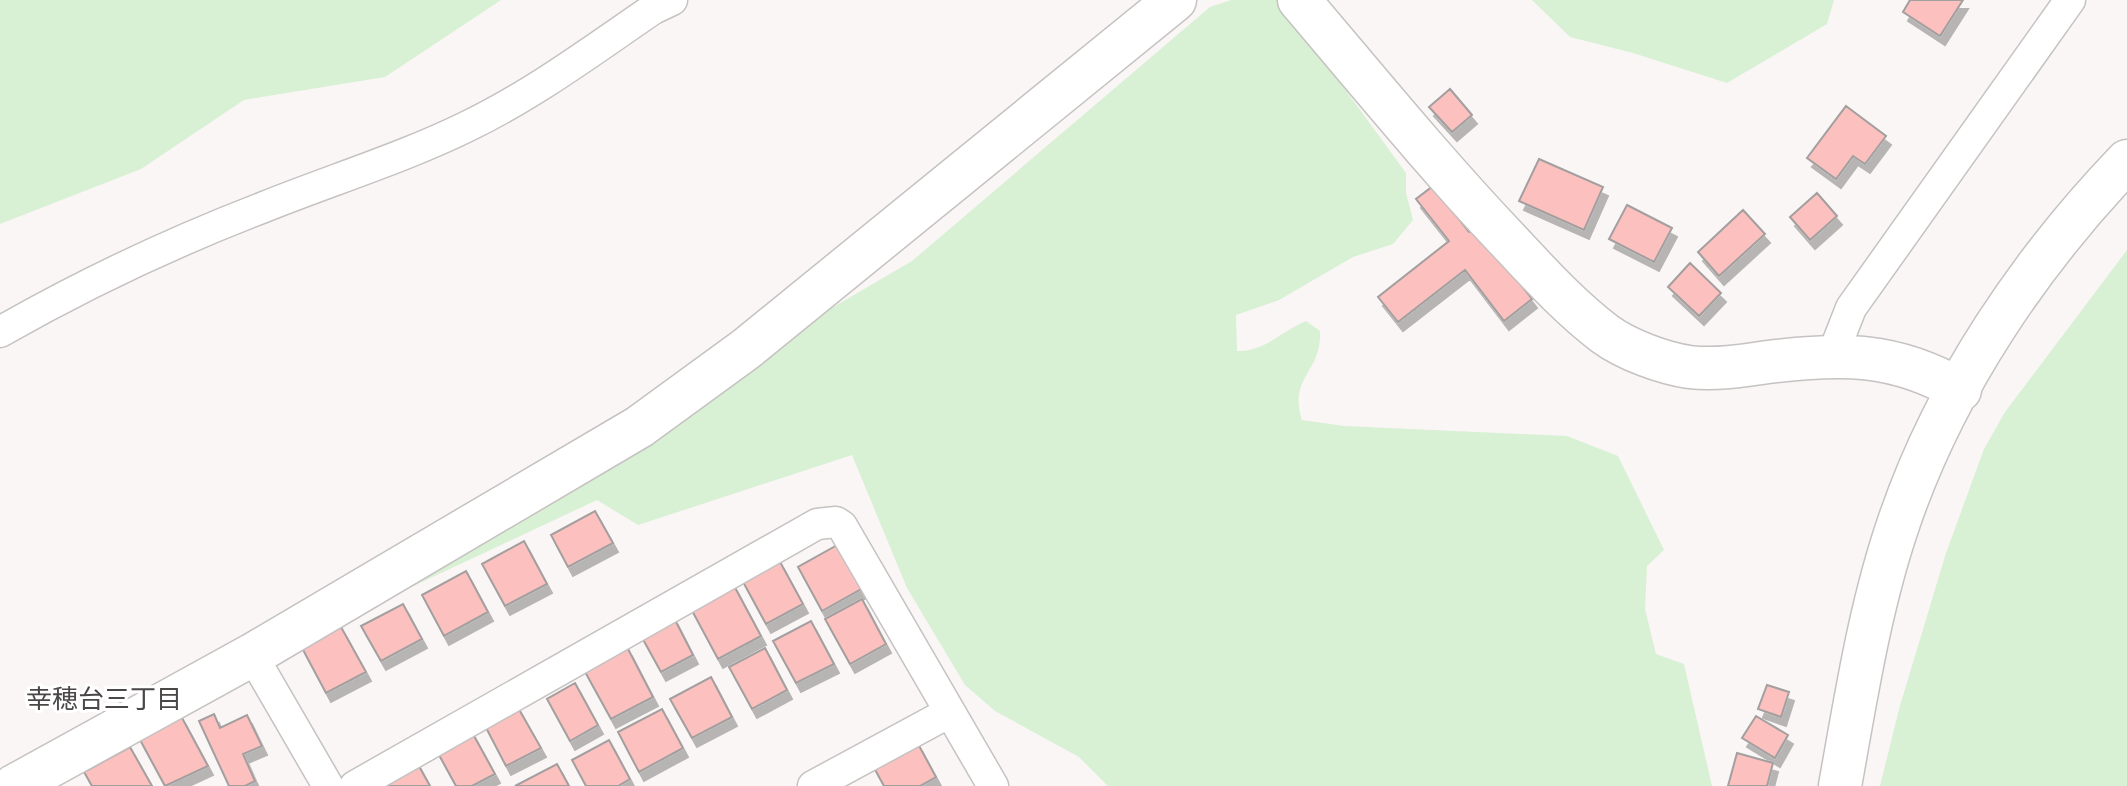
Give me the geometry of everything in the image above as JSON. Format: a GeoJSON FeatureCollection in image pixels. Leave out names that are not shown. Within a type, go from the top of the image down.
{"type":"FeatureCollection","features":[{"type":"Feature","properties":{"kind":"street"},"geometry":{"type":"LineString","coordinates":[[0,332],[56,299],[153,255],[260,208],[468,126],[531,93],[653,9],[672,0]]}},
{"type":"Feature","properties":{"kind":"street"},"geometry":{"type":"LineString","coordinates":[[14,786],[252,655],[639,427],[746,349],[1175,0]]}},
{"type":"Feature","properties":{"kind":"street"},"geometry":{"type":"LineString","coordinates":[[1299,0],[1459,189],[1563,299],[1608,336],[1653,357],[1689,367],[1728,367],[1833,354],[1874,357],[1933,374],[1960,390]]}},
{"type":"Feature","properties":{"kind":"street"},"geometry":{"type":"LineString","coordinates":[[1833,354],[1851,308],[2070,0]]}},
{"type":"Feature","properties":{"kind":"street"},"geometry":{"type":"LineString","coordinates":[[1840,786],[1861,670],[1899,521],[1921,463],[2003,314],[2045,256],[2127,161]]}},
{"type":"Feature","properties":{"kind":"street"},"geometry":{"type":"LineString","coordinates":[[355,786],[817,524],[829,522],[842,526],[993,786]]}},
{"type":"Feature","properties":{"kind":"street"},"geometry":{"type":"LineString","coordinates":[[252,655],[328,786]]}},
{"type":"Feature","properties":{"kind":"street"},"geometry":{"type":"LineString","coordinates":[[813,786],[948,713]]}},
{"type":"Feature","properties":{"kind":"green space"},"geometry":{"type":"Polygon","coordinates":[[[0,0],[501,0],[385,77],[244,100],[141,169],[0,224],[0,0]]]}},
{"type":"Feature","properties":{"kind":"green space"},"geometry":{"type":"Polygon","coordinates":[[[1231,0],[1280,0],[1406,173],[1406,193],[1413,220],[1393,244],[1353,257],[1279,300],[1236,315],[1237,351],[1264,345],[1306,321],[1320,331],[1316,357],[1299,394],[1302,420],[1344,426],[1567,436],[1618,456],[1664,550],[1647,566],[1645,609],[1656,654],[1684,664],[1712,786],[1108,786],[1079,757],[995,711],[965,685],[907,588],[852,455],[638,525],[597,500],[358,612],[336,598],[912,261],[1210,7],[1231,0]]]}},
{"type":"Feature","properties":{"kind":"green space"},"geometry":{"type":"Polygon","coordinates":[[[1532,0],[1834,0],[1827,24],[1727,83],[1570,37],[1532,0]]]}},
{"type":"Feature","properties":{"kind":"green space"},"geometry":{"type":"Polygon","coordinates":[[[2127,250],[2127,786],[1880,786],[1899,709],[1946,553],[1984,449],[2005,412],[2127,250]]]}},
{"type":"Feature","properties":{"kind":"building"},"geometry":{"type":"Polygon","coordinates":[[[1910,0],[1963,0],[1940,36],[1903,12],[1910,0]]]}},
{"type":"Feature","properties":{"kind":"building"},"geometry":{"type":"Polygon","coordinates":[[[1450,89],[1472,115],[1452,132],[1429,107],[1450,89]]]}},
{"type":"Feature","properties":{"kind":"building"},"geometry":{"type":"Polygon","coordinates":[[[1846,106],[1886,136],[1865,164],[1853,156],[1836,179],[1807,158],[1846,106]]]}},
{"type":"Feature","properties":{"kind":"building"},"geometry":{"type":"Polygon","coordinates":[[[1539,159],[1603,187],[1584,230],[1519,201],[1539,159]]]}},
{"type":"Feature","properties":{"kind":"building"},"geometry":{"type":"Polygon","coordinates":[[[1433,186],[1469,232],[1476,227],[1532,299],[1504,321],[1465,270],[1398,322],[1378,297],[1449,241],[1416,199],[1433,186]]]}},
{"type":"Feature","properties":{"kind":"building"},"geometry":{"type":"Polygon","coordinates":[[[1817,193],[1837,216],[1810,240],[1790,217],[1817,193]]]}},
{"type":"Feature","properties":{"kind":"building"},"geometry":{"type":"Polygon","coordinates":[[[1627,205],[1672,228],[1654,262],[1609,239],[1627,205]]]}},
{"type":"Feature","properties":{"kind":"building"},"geometry":{"type":"Polygon","coordinates":[[[1743,210],[1765,234],[1719,276],[1698,252],[1743,210]]]}},
{"type":"Feature","properties":{"kind":"building"},"geometry":{"type":"Polygon","coordinates":[[[1690,263],[1721,293],[1699,316],[1668,287],[1690,263]]]}},
{"type":"Feature","properties":{"kind":"building"},"geometry":{"type":"Polygon","coordinates":[[[595,511],[613,543],[568,567],[551,535],[595,511]]]}},
{"type":"Feature","properties":{"kind":"building"},"geometry":{"type":"Polygon","coordinates":[[[524,541],[547,584],[505,606],[482,564],[524,541]]]}},
{"type":"Feature","properties":{"kind":"building"},"geometry":{"type":"Polygon","coordinates":[[[839,544],[863,588],[822,611],[798,567],[839,544]]]}},
{"type":"Feature","properties":{"kind":"building"},"geometry":{"type":"Polygon","coordinates":[[[779,560],[803,604],[766,624],[742,580],[779,560]]]}},
{"type":"Feature","properties":{"kind":"building"},"geometry":{"type":"Polygon","coordinates":[[[466,571],[488,612],[444,636],[422,595],[466,571]]]}},
{"type":"Feature","properties":{"kind":"building"},"geometry":{"type":"Polygon","coordinates":[[[732,582],[761,636],[718,659],[689,605],[732,582]]]}},
{"type":"Feature","properties":{"kind":"building"},"geometry":{"type":"Polygon","coordinates":[[[862,599],[886,644],[850,664],[825,619],[862,599]]]}},
{"type":"Feature","properties":{"kind":"building"},"geometry":{"type":"Polygon","coordinates":[[[403,604],[422,639],[381,661],[361,626],[403,604]]]}},
{"type":"Feature","properties":{"kind":"building"},"geometry":{"type":"Polygon","coordinates":[[[673,616],[693,655],[661,672],[640,634],[673,616]]]}},
{"type":"Feature","properties":{"kind":"building"},"geometry":{"type":"Polygon","coordinates":[[[811,621],[834,664],[796,683],[773,641],[811,621]]]}},
{"type":"Feature","properties":{"kind":"building"},"geometry":{"type":"Polygon","coordinates":[[[341,627],[366,672],[326,693],[302,648],[341,627]]]}},
{"type":"Feature","properties":{"kind":"building"},"geometry":{"type":"Polygon","coordinates":[[[627,647],[653,697],[611,719],[584,670],[627,647]]]}},
{"type":"Feature","properties":{"kind":"building"},"geometry":{"type":"Polygon","coordinates":[[[765,648],[787,690],[752,709],[729,667],[765,648]]]}},
{"type":"Feature","properties":{"kind":"building"},"geometry":{"type":"Polygon","coordinates":[[[711,677],[732,717],[692,738],[670,699],[711,677]]]}},
{"type":"Feature","properties":{"kind":"building"},"geometry":{"type":"Polygon","coordinates":[[[575,683],[598,725],[570,741],[547,699],[575,683]]]}},
{"type":"Feature","properties":{"kind":"building"},"geometry":{"type":"Polygon","coordinates":[[[1767,685],[1789,692],[1781,717],[1758,709],[1767,685]]]}},
{"type":"Feature","properties":{"kind":"building"},"geometry":{"type":"Polygon","coordinates":[[[516,704],[541,748],[506,766],[483,722],[516,704]]]}},
{"type":"Feature","properties":{"kind":"building"},"geometry":{"type":"Polygon","coordinates":[[[662,709],[683,748],[639,772],[618,732],[662,709]]]}},
{"type":"Feature","properties":{"kind":"building"},"geometry":{"type":"Polygon","coordinates":[[[214,714],[220,728],[247,715],[262,746],[243,754],[255,781],[245,786],[229,786],[199,721],[214,714]]]}},
{"type":"Feature","properties":{"kind":"building"},"geometry":{"type":"Polygon","coordinates":[[[181,716],[208,766],[165,786],[139,738],[181,716]]]}},
{"type":"Feature","properties":{"kind":"building"},"geometry":{"type":"Polygon","coordinates":[[[1756,716],[1788,735],[1775,758],[1742,738],[1756,716]]]}},
{"type":"Feature","properties":{"kind":"building"},"geometry":{"type":"Polygon","coordinates":[[[468,725],[495,774],[472,786],[456,786],[433,744],[468,725]]]}},
{"type":"Feature","properties":{"kind":"building"},"geometry":{"type":"Polygon","coordinates":[[[609,740],[630,779],[618,786],[586,786],[572,760],[609,740]]]}},
{"type":"Feature","properties":{"kind":"building"},"geometry":{"type":"Polygon","coordinates":[[[917,742],[936,777],[920,786],[884,786],[873,766],[917,742]]]}},
{"type":"Feature","properties":{"kind":"building"},"geometry":{"type":"Polygon","coordinates":[[[130,747],[152,786],[92,786],[84,772],[130,747]]]}},
{"type":"Feature","properties":{"kind":"building"},"geometry":{"type":"Polygon","coordinates":[[[1737,753],[1773,763],[1767,786],[1728,786],[1737,753]]]}},
{"type":"Feature","properties":{"kind":"building"},"geometry":{"type":"Polygon","coordinates":[[[414,757],[430,786],[383,786],[414,757]]]}},
{"type":"Feature","properties":{"kind":"building"},"geometry":{"type":"Polygon","coordinates":[[[557,764],[569,786],[515,786],[557,764]]]}},
{"type":"Feature","properties":{"kind":"district","name":"幸穂台三丁目"},"geometry":{"type":"Point","coordinates":[104,699]}}]}
